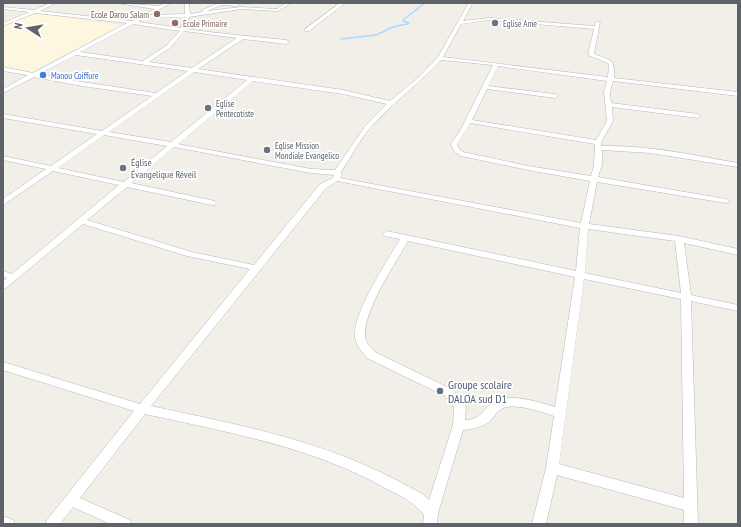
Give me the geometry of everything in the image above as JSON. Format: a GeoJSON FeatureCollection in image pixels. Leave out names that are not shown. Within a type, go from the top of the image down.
{"type":"FeatureCollection","features":[{"type":"Feature","properties":{"kind":"street"},"geometry":{"type":"LineString","coordinates":[[3,25],[54,3]]}},
{"type":"Feature","properties":{"kind":"street"},"geometry":{"type":"LineString","coordinates":[[118,3],[160,8]]}},
{"type":"Feature","properties":{"kind":"street"},"geometry":{"type":"LineString","coordinates":[[3,91],[169,3]]}},
{"type":"Feature","properties":{"kind":"street"},"geometry":{"type":"LineString","coordinates":[[144,63],[169,45],[186,24],[190,15],[187,3]]}},
{"type":"Feature","properties":{"kind":"street"},"geometry":{"type":"LineString","coordinates":[[143,17],[190,15],[241,8],[278,10],[289,3]]}},
{"type":"Feature","properties":{"kind":"street"},"geometry":{"type":"LineString","coordinates":[[307,30],[343,3]]}},
{"type":"Feature","properties":{"kind":"street"},"geometry":{"type":"LineString","coordinates":[[190,15],[218,4],[237,5]]}},
{"type":"Feature","properties":{"kind":"street"},"geometry":{"type":"LineString","coordinates":[[52,524],[142,409],[323,186],[336,175],[368,126],[391,103],[421,78],[440,58],[470,4]]}},
{"type":"Feature","properties":{"kind":"street"},"geometry":{"type":"LineString","coordinates":[[3,8],[156,25],[181,30],[286,42]]}},
{"type":"Feature","properties":{"kind":"street"},"geometry":{"type":"LineString","coordinates":[[460,23],[489,19],[598,26],[591,55],[610,62],[612,65],[611,78],[607,92],[610,121],[597,145],[598,165],[584,226],[580,275],[552,468],[539,524]]}},
{"type":"Feature","properties":{"kind":"street"},"geometry":{"type":"LineString","coordinates":[[3,203],[193,70],[243,37]]}},
{"type":"Feature","properties":{"kind":"street"},"geometry":{"type":"LineString","coordinates":[[75,53],[343,92],[391,103]]}},
{"type":"Feature","properties":{"kind":"street"},"geometry":{"type":"LineString","coordinates":[[440,58],[611,78],[660,86],[738,94]]}},
{"type":"Feature","properties":{"kind":"street"},"geometry":{"type":"LineString","coordinates":[[496,64],[463,131],[454,144],[456,150],[466,156],[726,201]]}},
{"type":"Feature","properties":{"kind":"street"},"geometry":{"type":"LineString","coordinates":[[3,69],[159,95]]}},
{"type":"Feature","properties":{"kind":"street"},"geometry":{"type":"LineString","coordinates":[[3,286],[252,79]]}},
{"type":"Feature","properties":{"kind":"street"},"geometry":{"type":"LineString","coordinates":[[484,87],[555,96]]}},
{"type":"Feature","properties":{"kind":"street"},"geometry":{"type":"LineString","coordinates":[[609,105],[698,116]]}},
{"type":"Feature","properties":{"kind":"street"},"geometry":{"type":"LineString","coordinates":[[3,116],[174,145],[311,172],[336,175],[584,226],[679,239],[738,252]]}},
{"type":"Feature","properties":{"kind":"street"},"geometry":{"type":"LineString","coordinates":[[468,121],[615,148],[666,153],[738,165]]}},
{"type":"Feature","properties":{"kind":"street"},"geometry":{"type":"LineString","coordinates":[[3,158],[212,203]]}},
{"type":"Feature","properties":{"kind":"street"},"geometry":{"type":"LineString","coordinates":[[311,172],[321,178],[323,186]]}},
{"type":"Feature","properties":{"kind":"street"},"geometry":{"type":"LineString","coordinates":[[82,221],[190,254],[257,268]]}},
{"type":"Feature","properties":{"kind":"street"},"geometry":{"type":"LineString","coordinates":[[387,234],[738,308]]}},
{"type":"Feature","properties":{"kind":"street"},"geometry":{"type":"LineString","coordinates":[[405,238],[362,318],[360,336],[363,346],[371,355],[449,393],[460,406],[459,425],[431,519]]}},
{"type":"Feature","properties":{"kind":"street"},"geometry":{"type":"LineString","coordinates":[[679,239],[686,297],[691,524]]}},
{"type":"Feature","properties":{"kind":"street"},"geometry":{"type":"LineString","coordinates":[[3,274],[14,277]]}},
{"type":"Feature","properties":{"kind":"street"},"geometry":{"type":"LineString","coordinates":[[3,366],[142,409],[249,432],[341,460],[370,472],[422,502],[431,519]]}},
{"type":"Feature","properties":{"kind":"street"},"geometry":{"type":"LineString","coordinates":[[459,425],[475,424],[487,417],[497,405],[511,402],[533,405],[560,413]]}},
{"type":"Feature","properties":{"kind":"street"},"geometry":{"type":"LineString","coordinates":[[552,468],[690,506]]}},
{"type":"Feature","properties":{"kind":"street"},"geometry":{"type":"LineString","coordinates":[[71,500],[125,524]]}},
{"type":"Feature","properties":{"kind":"street"},"geometry":{"type":"LineString","coordinates":[[3,522],[8,524]]}},
{"type":"Feature","properties":{"kind":"shaded area"},"geometry":{"type":"Polygon","coordinates":[[[26,12],[122,25],[31,72],[3,68],[3,22],[26,12]]]}},
{"type":"Feature","properties":{"kind":"waterway"},"geometry":{"type":"LineString","coordinates":[[341,39],[376,35],[393,27],[407,24],[409,23],[403,21],[404,19],[425,3]]}},
{"type":"Feature","properties":{"kind":"place","name":"Ecole Darou Salam"},"geometry":{"type":"Point","coordinates":[157,14]}},
{"type":"Feature","properties":{"kind":"place","name":"Ecole Primaire"},"geometry":{"type":"Point","coordinates":[175,23]}},
{"type":"Feature","properties":{"kind":"place","name":"Eglise Ame"},"geometry":{"type":"Point","coordinates":[495,23]}},
{"type":"Feature","properties":{"kind":"place","name":"Manou Coiffure"},"geometry":{"type":"Point","coordinates":[43,75]}},
{"type":"Feature","properties":{"kind":"place","name":"Eglise Pentecotiste"},"geometry":{"type":"Point","coordinates":[208,108]}},
{"type":"Feature","properties":{"kind":"place","name":"Eglise Mission Mondiale Evangelico"},"geometry":{"type":"Point","coordinates":[267,150]}},
{"type":"Feature","properties":{"kind":"place","name":"Église Évangelique Réveil"},"geometry":{"type":"Point","coordinates":[123,168]}},
{"type":"Feature","properties":{"kind":"place","name":"Groupe scolaire DALOA sud D1"},"geometry":{"type":"Point","coordinates":[440,391]}}]}
